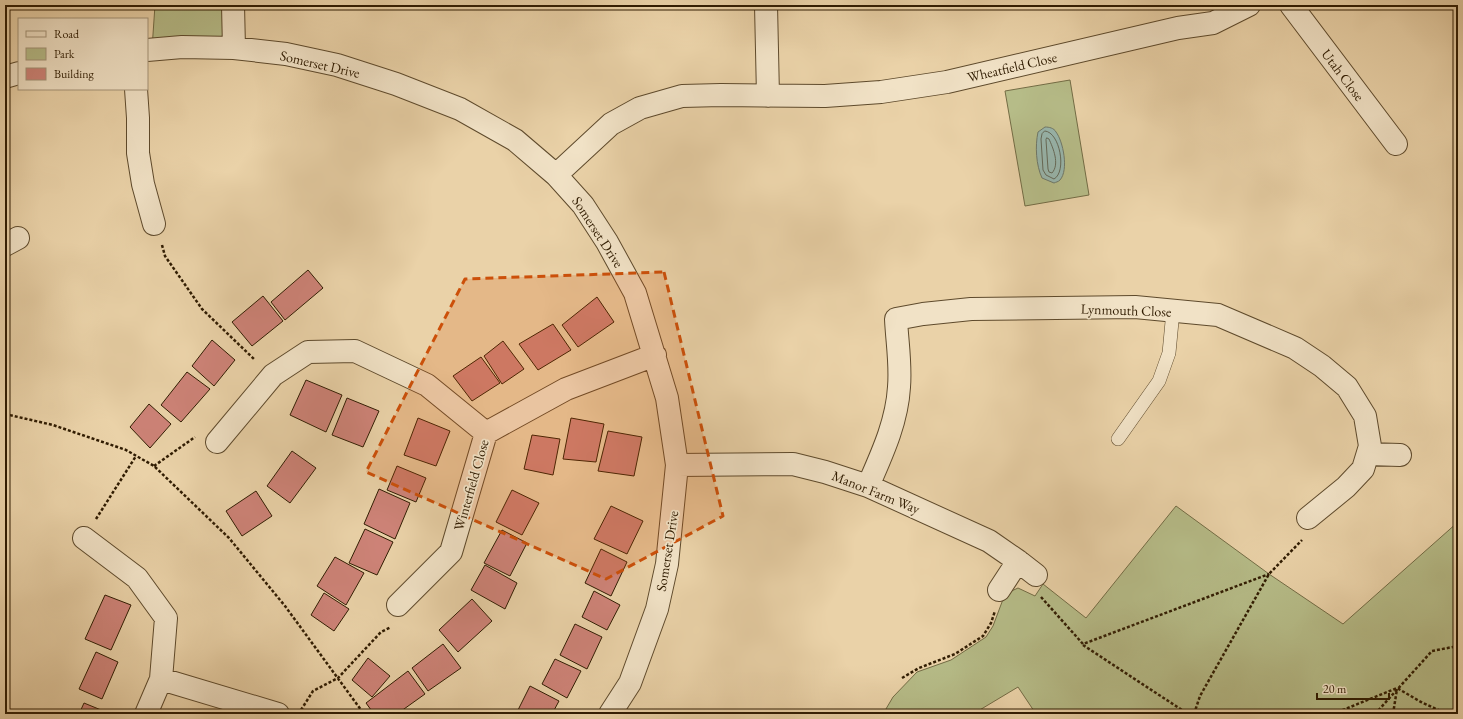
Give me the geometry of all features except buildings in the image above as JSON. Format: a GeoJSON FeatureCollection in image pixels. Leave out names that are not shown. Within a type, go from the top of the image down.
{"type":"FeatureCollection","features":[{"type":"Feature","properties":{"kind":"street"},"geometry":{"type":"LineString","coordinates":[[233,5],[234,48]]}},
{"type":"Feature","properties":{"kind":"street"},"geometry":{"type":"LineString","coordinates":[[766,5],[768,96]]}},
{"type":"Feature","properties":{"kind":"street","name":"Wheatfield Close"},"geometry":{"type":"LineString","coordinates":[[556,175],[611,124],[640,108],[682,96],[825,96],[881,92],[948,82],[1178,28],[1213,23],[1249,5]]}},
{"type":"Feature","properties":{"kind":"street","name":"Utah Close"},"geometry":{"type":"LineString","coordinates":[[1290,5],[1396,144]]}},
{"type":"Feature","properties":{"kind":"street","name":"Somerset Drive"},"geometry":{"type":"LineString","coordinates":[[148,50],[182,47],[234,48],[286,54],[337,65],[396,84],[460,109],[515,140],[556,175],[583,205],[607,242],[635,293],[667,398],[677,465],[667,564],[657,609],[630,683],[610,714]]}},
{"type":"Feature","properties":{"kind":"street"},"geometry":{"type":"LineString","coordinates":[[5,77],[18,73]]}},
{"type":"Feature","properties":{"kind":"street"},"geometry":{"type":"LineString","coordinates":[[136,90],[138,153],[143,184],[154,224]]}},
{"type":"Feature","properties":{"kind":"street","name":"Lynmouth Close"},"geometry":{"type":"LineString","coordinates":[[868,486],[887,442],[895,414],[900,387],[896,319],[923,314],[971,309],[1135,307],[1218,315],[1295,348],[1322,366],[1347,387],[1365,416],[1370,446],[1368,454],[1363,468],[1355,478],[1308,518]]}},
{"type":"Feature","properties":{"kind":"street"},"geometry":{"type":"LineString","coordinates":[[217,442],[273,375],[308,352],[355,351],[427,385],[486,433]]}},
{"type":"Feature","properties":{"kind":"street","name":"Winterfield Close"},"geometry":{"type":"LineString","coordinates":[[398,605],[451,552],[486,433],[566,389],[655,355]]}},
{"type":"Feature","properties":{"kind":"street"},"geometry":{"type":"LineString","coordinates":[[1368,454],[1400,455]]}},
{"type":"Feature","properties":{"kind":"street","name":"Manor Farm Way"},"geometry":{"type":"LineString","coordinates":[[677,465],[793,464],[825,472],[868,486],[989,541],[1036,574]]}},
{"type":"Feature","properties":{"kind":"street"},"geometry":{"type":"LineString","coordinates":[[84,538],[137,578],[166,618],[161,679],[146,714]]}},
{"type":"Feature","properties":{"kind":"street"},"geometry":{"type":"LineString","coordinates":[[999,590],[1018,561]]}},
{"type":"Feature","properties":{"kind":"street"},"geometry":{"type":"LineString","coordinates":[[161,679],[278,714]]}},
{"type":"Feature","properties":{"kind":"lane"},"geometry":{"type":"LineString","coordinates":[[1118,439],[1159,380],[1169,353],[1173,311]]}},
{"type":"Feature","properties":{"kind":"path"},"geometry":{"type":"LineString","coordinates":[[154,224],[166,256],[202,309],[273,375]]}},
{"type":"Feature","properties":{"kind":"path"},"geometry":{"type":"LineString","coordinates":[[5,414],[53,425],[126,450],[154,466],[229,538],[285,606],[364,714]]}},
{"type":"Feature","properties":{"kind":"path"},"geometry":{"type":"LineString","coordinates":[[154,466],[202,432],[217,442]]}},
{"type":"Feature","properties":{"kind":"path"},"geometry":{"type":"LineString","coordinates":[[84,538],[136,456]]}},
{"type":"Feature","properties":{"kind":"path"},"geometry":{"type":"LineString","coordinates":[[1194,714],[1200,696],[1269,574],[1308,533],[1308,518]]}},
{"type":"Feature","properties":{"kind":"path"},"geometry":{"type":"LineString","coordinates":[[1036,574],[1037,593],[1083,644],[1188,714]]}},
{"type":"Feature","properties":{"kind":"path"},"geometry":{"type":"LineString","coordinates":[[1083,644],[1269,574]]}},
{"type":"Feature","properties":{"kind":"path"},"geometry":{"type":"LineString","coordinates":[[902,678],[919,668],[954,654],[983,636],[991,623],[997,605],[999,590]]}},
{"type":"Feature","properties":{"kind":"path"},"geometry":{"type":"LineString","coordinates":[[299,714],[313,691],[338,678],[381,632],[409,619],[398,605]]}},
{"type":"Feature","properties":{"kind":"path"},"geometry":{"type":"LineString","coordinates":[[1375,714],[1432,651],[1458,646]]}},
{"type":"Feature","properties":{"kind":"path"},"geometry":{"type":"LineString","coordinates":[[1333,714],[1397,688]]}},
{"type":"Feature","properties":{"kind":"path"},"geometry":{"type":"LineString","coordinates":[[1393,714],[1397,688]]}},
{"type":"Feature","properties":{"kind":"path"},"geometry":{"type":"LineString","coordinates":[[1397,688],[1421,702],[1447,714]]}},
{"type":"Feature","properties":{"kind":"highlighted area"},"geometry":{"type":"Polygon","coordinates":[[[664,272],[723,516],[606,579],[366,472],[465,279],[664,272]]]}},
{"type":"Feature","properties":{"kind":"green space"},"geometry":{"type":"Polygon","coordinates":[[[155,5],[233,5],[234,48],[152,49],[155,5]]]}},
{"type":"Feature","properties":{"kind":"green space"},"geometry":{"type":"Polygon","coordinates":[[[1070,80],[1089,195],[1025,206],[1005,91],[1070,80]]]}},
{"type":"Feature","properties":{"kind":"green space"},"geometry":{"type":"Polygon","coordinates":[[[1176,506],[1269,574],[1343,624],[1458,522],[1458,714],[1036,714],[1018,687],[973,714],[883,714],[893,697],[917,672],[951,660],[986,637],[993,626],[1005,594],[1018,588],[1035,596],[1043,584],[1086,618],[1176,506]]]}},
{"type":"Feature","properties":{"kind":"water"},"geometry":{"type":"Polygon","coordinates":[[[1045,127],[1051,128],[1055,131],[1059,136],[1063,149],[1065,163],[1063,175],[1059,181],[1054,183],[1042,178],[1037,161],[1036,149],[1038,132],[1045,127]]]}}]}
